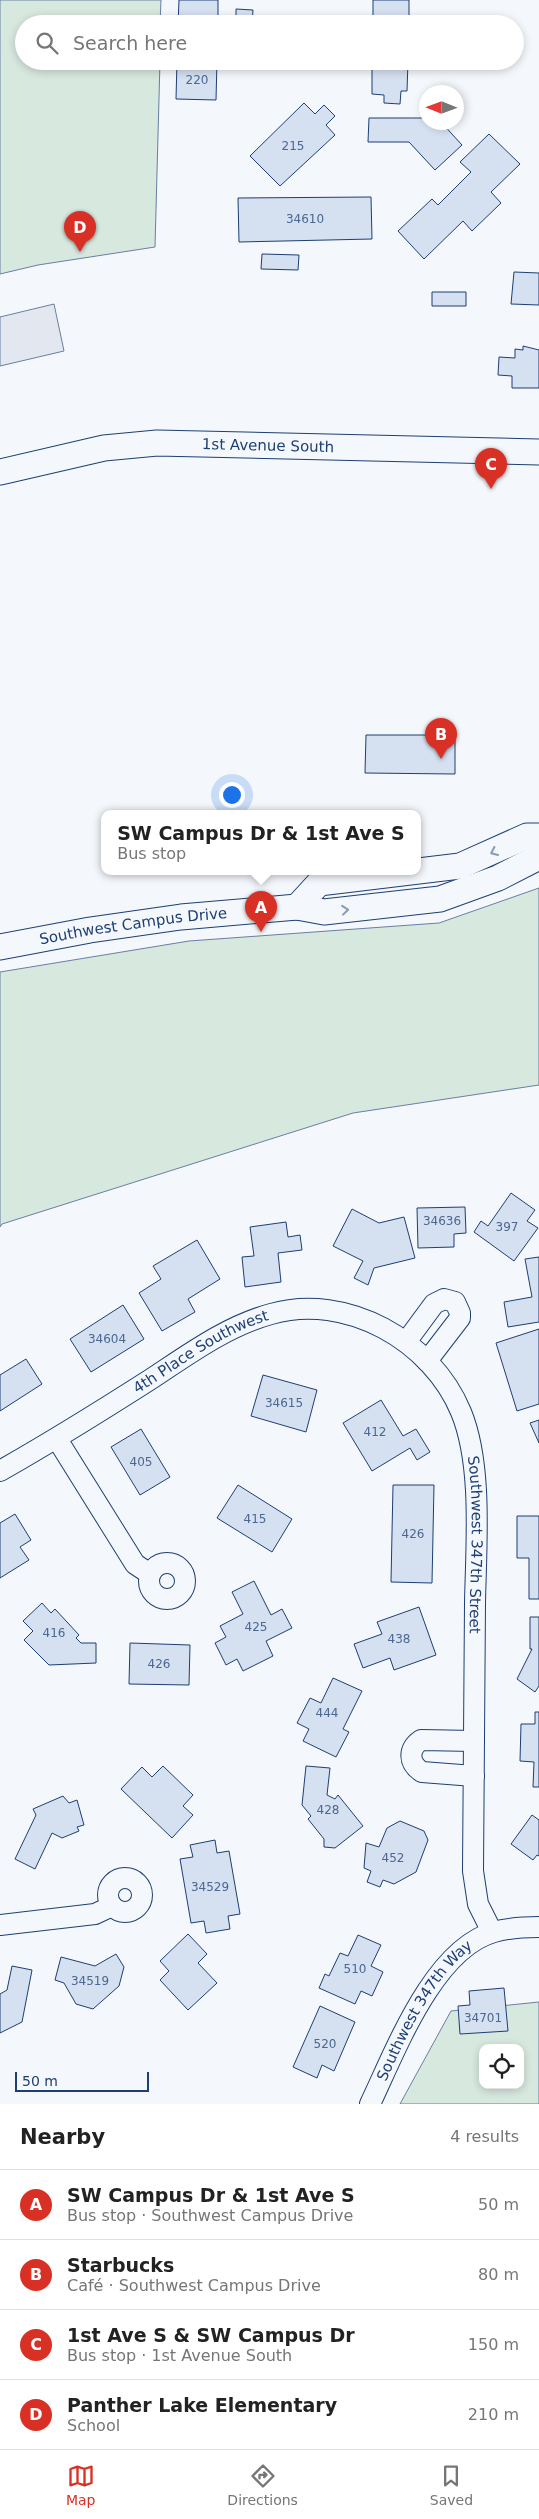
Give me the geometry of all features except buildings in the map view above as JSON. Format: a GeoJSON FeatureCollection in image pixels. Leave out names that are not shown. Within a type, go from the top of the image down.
{"type":"FeatureCollection","features":[{"type":"Feature","properties":{"kind":"main road","name":"1st Avenue South"},"geometry":{"type":"LineString","coordinates":[[0,472],[104,448],[157,443],[539,452]]}},
{"type":"Feature","properties":{"kind":"main road"},"geometry":{"type":"LineString","coordinates":[[421,871],[460,866],[527,836],[539,836]]}},
{"type":"Feature","properties":{"kind":"main road","name":"Southwest Campus Drive"},"geometry":{"type":"LineString","coordinates":[[0,947],[90,930],[181,917],[297,907],[324,912],[440,898],[498,878],[539,857]]}},
{"type":"Feature","properties":{"kind":"main road"},"geometry":{"type":"LineString","coordinates":[[297,907],[319,883],[385,875]]}},
{"type":"Feature","properties":{"kind":"street","name":"4th Place Southwest"},"geometry":{"type":"LineString","coordinates":[[0,1472],[56,1439],[210,1341],[242,1324],[271,1314],[302,1309],[341,1313],[376,1325],[415,1351]]}},
{"type":"Feature","properties":{"kind":"street","name":"Southwest 347th Street"},"geometry":{"type":"LineString","coordinates":[[415,1351],[451,1392],[461,1412],[468,1436],[473,1465],[475,1559],[473,1871],[478,1904],[492,1932]]}},
{"type":"Feature","properties":{"kind":"street"},"geometry":{"type":"LineString","coordinates":[[56,1439],[135,1564],[150,1574]]}},
{"type":"Feature","properties":{"kind":"street"},"geometry":{"type":"LineString","coordinates":[[474,1741],[421,1740],[416,1744],[411,1756],[416,1768],[422,1772],[474,1776]]}},
{"type":"Feature","properties":{"kind":"street"},"geometry":{"type":"LineString","coordinates":[[0,1925],[95,1914],[112,1906]]}},
{"type":"Feature","properties":{"kind":"street"},"geometry":{"type":"LineString","coordinates":[[492,1932],[539,1927]]}},
{"type":"Feature","properties":{"kind":"street","name":"Southwest 347th Way"},"geometry":{"type":"LineString","coordinates":[[370,2104],[421,1998],[430,1984],[452,1959],[478,1939],[492,1932]]}},
{"type":"Feature","properties":{"kind":"shaded area"},"geometry":{"type":"Polygon","coordinates":[[[0,0],[161,0],[160,15],[15,15],[15,70],[160,70],[155,247],[38,265],[0,274],[0,0]]]}},
{"type":"Feature","properties":{"kind":"shaded area"},"geometry":{"type":"Polygon","coordinates":[[[54,304],[64,351],[0,366],[0,317],[54,304]]]}},
{"type":"Feature","properties":{"kind":"shaded area"},"geometry":{"type":"Polygon","coordinates":[[[539,888],[539,1085],[353,1113],[2,1224],[0,1227],[0,972],[189,941],[439,923],[539,888]]]}},
{"type":"Feature","properties":{"kind":"shaded area"},"geometry":{"type":"Polygon","coordinates":[[[539,2002],[539,2104],[400,2104],[451,2011],[539,2002]]]}},
{"type":"Feature","properties":{"kind":"place","name":"Panther Lake Elementary"},"geometry":{"type":"Point","coordinates":[80,252]}},
{"type":"Feature","properties":{"kind":"place","name":"1st Ave S & SW Campus Dr"},"geometry":{"type":"Point","coordinates":[491,489]}},
{"type":"Feature","properties":{"kind":"place","name":"Starbucks"},"geometry":{"type":"Point","coordinates":[441,759]}},
{"type":"Feature","properties":{"kind":"place","name":"SW Campus Dr & 1st Ave S"},"geometry":{"type":"Point","coordinates":[261,932]}}]}
